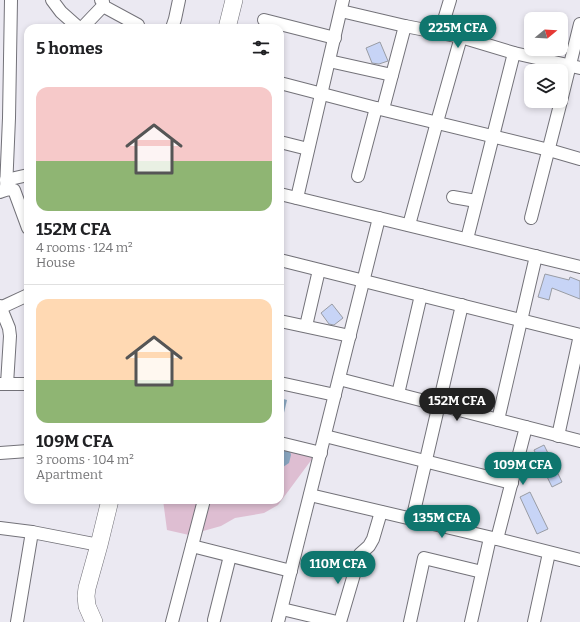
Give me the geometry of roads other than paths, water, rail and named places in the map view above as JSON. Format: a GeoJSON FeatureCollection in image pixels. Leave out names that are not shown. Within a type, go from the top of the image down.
{"type":"FeatureCollection","features":[{"type":"Feature","properties":{"kind":"street"},"geometry":{"type":"LineString","coordinates":[[4,187],[9,118],[6,23],[12,0]]}},
{"type":"Feature","properties":{"kind":"street"},"geometry":{"type":"LineString","coordinates":[[52,0],[61,12],[74,24]]}},
{"type":"Feature","properties":{"kind":"street"},"geometry":{"type":"LineString","coordinates":[[173,24],[179,0]]}},
{"type":"Feature","properties":{"kind":"street"},"geometry":{"type":"LineString","coordinates":[[228,24],[234,0]]}},
{"type":"Feature","properties":{"kind":"street"},"geometry":{"type":"LineString","coordinates":[[440,33],[450,0]]}},
{"type":"Feature","properties":{"kind":"street"},"geometry":{"type":"LineString","coordinates":[[85,24],[102,3],[136,24]]}},
{"type":"Feature","properties":{"kind":"street"},"geometry":{"type":"LineString","coordinates":[[297,198],[342,6],[405,26],[461,37],[514,53],[575,67]]}},
{"type":"Feature","properties":{"kind":"street"},"geometry":{"type":"LineString","coordinates":[[264,20],[280,24]]}},
{"type":"Feature","properties":{"kind":"street"},"geometry":{"type":"LineString","coordinates":[[568,84],[575,67],[580,24]]}},
{"type":"Feature","properties":{"kind":"street"},"geometry":{"type":"LineString","coordinates":[[284,25],[335,38]]}},
{"type":"Feature","properties":{"kind":"street"},"geometry":{"type":"LineString","coordinates":[[358,176],[392,75],[405,26]]}},
{"type":"Feature","properties":{"kind":"street"},"geometry":{"type":"LineString","coordinates":[[409,225],[436,122],[461,37]]}},
{"type":"Feature","properties":{"kind":"street"},"geometry":{"type":"LineString","coordinates":[[467,239],[514,53]]}},
{"type":"Feature","properties":{"kind":"street"},"geometry":{"type":"LineString","coordinates":[[329,61],[392,75]]}},
{"type":"Feature","properties":{"kind":"street"},"geometry":{"type":"LineString","coordinates":[[284,84],[580,159]]}},
{"type":"Feature","properties":{"kind":"street"},"geometry":{"type":"LineString","coordinates":[[531,218],[559,108]]}},
{"type":"Feature","properties":{"kind":"street"},"geometry":{"type":"LineString","coordinates":[[284,143],[308,149]]}},
{"type":"Feature","properties":{"kind":"street"},"geometry":{"type":"LineString","coordinates":[[4,187],[24,177]]}},
{"type":"Feature","properties":{"kind":"street"},"geometry":{"type":"LineString","coordinates":[[4,187],[15,191],[24,217]]}},
{"type":"Feature","properties":{"kind":"street"},"geometry":{"type":"LineString","coordinates":[[284,196],[297,198],[580,267]]}},
{"type":"Feature","properties":{"kind":"street"},"geometry":{"type":"LineString","coordinates":[[453,197],[476,201]]}},
{"type":"Feature","properties":{"kind":"street"},"geometry":{"type":"LineString","coordinates":[[278,622],[379,218]]}},
{"type":"Feature","properties":{"kind":"street"},"geometry":{"type":"LineString","coordinates":[[498,420],[536,256]]}},
{"type":"Feature","properties":{"kind":"street"},"geometry":{"type":"LineString","coordinates":[[284,261],[580,335],[558,436]]}},
{"type":"Feature","properties":{"kind":"street"},"geometry":{"type":"LineString","coordinates":[[306,326],[319,270]]}},
{"type":"Feature","properties":{"kind":"street"},"geometry":{"type":"LineString","coordinates":[[398,394],[421,295]]}},
{"type":"Feature","properties":{"kind":"street"},"geometry":{"type":"LineString","coordinates":[[24,297],[0,307],[9,328],[10,336],[3,384],[24,384]]}},
{"type":"Feature","properties":{"kind":"street"},"geometry":{"type":"LineString","coordinates":[[412,520],[462,306]]}},
{"type":"Feature","properties":{"kind":"street"},"geometry":{"type":"LineString","coordinates":[[284,322],[350,336]]}},
{"type":"Feature","properties":{"kind":"street"},"geometry":{"type":"LineString","coordinates":[[339,379],[580,441]]}},
{"type":"Feature","properties":{"kind":"street"},"geometry":{"type":"LineString","coordinates":[[284,384],[335,395]]}},
{"type":"Feature","properties":{"kind":"street"},"geometry":{"type":"LineString","coordinates":[[471,622],[482,572],[512,483],[526,427]]}},
{"type":"Feature","properties":{"kind":"street"},"geometry":{"type":"LineString","coordinates":[[325,436],[512,483]]}},
{"type":"Feature","properties":{"kind":"street"},"geometry":{"type":"LineString","coordinates":[[284,444],[321,453]]}},
{"type":"Feature","properties":{"kind":"street"},"geometry":{"type":"LineString","coordinates":[[0,453],[24,451]]}},
{"type":"Feature","properties":{"kind":"street"},"geometry":{"type":"LineString","coordinates":[[310,495],[580,560]]}},
{"type":"Feature","properties":{"kind":"street"},"geometry":{"type":"LineString","coordinates":[[94,622],[87,606],[86,596],[89,578],[109,504]]}},
{"type":"Feature","properties":{"kind":"street"},"geometry":{"type":"LineString","coordinates":[[172,622],[203,504]]}},
{"type":"Feature","properties":{"kind":"street"},"geometry":{"type":"LineString","coordinates":[[282,609],[339,622],[360,554],[369,546],[373,539],[381,512]]}},
{"type":"Feature","properties":{"kind":"street"},"geometry":{"type":"LineString","coordinates":[[0,528],[32,532],[99,545]]}},
{"type":"Feature","properties":{"kind":"street"},"geometry":{"type":"LineString","coordinates":[[17,622],[32,532]]}},
{"type":"Feature","properties":{"kind":"street"},"geometry":{"type":"LineString","coordinates":[[192,546],[291,571]]}},
{"type":"Feature","properties":{"kind":"street"},"geometry":{"type":"LineString","coordinates":[[534,622],[549,553]]}},
{"type":"Feature","properties":{"kind":"street"},"geometry":{"type":"LineString","coordinates":[[214,620],[230,556]]}},
{"type":"Feature","properties":{"kind":"street"},"geometry":{"type":"LineString","coordinates":[[410,622],[424,558],[482,572]]}},
{"type":"Feature","properties":{"kind":"water"},"geometry":{"type":"Polygon","coordinates":[[[284,399],[287,400],[284,413],[284,399]]]}},
{"type":"Feature","properties":{"kind":"water"},"geometry":{"type":"Polygon","coordinates":[[[284,440],[288,442],[291,455],[289,463],[284,466],[284,440]]]}}]}
